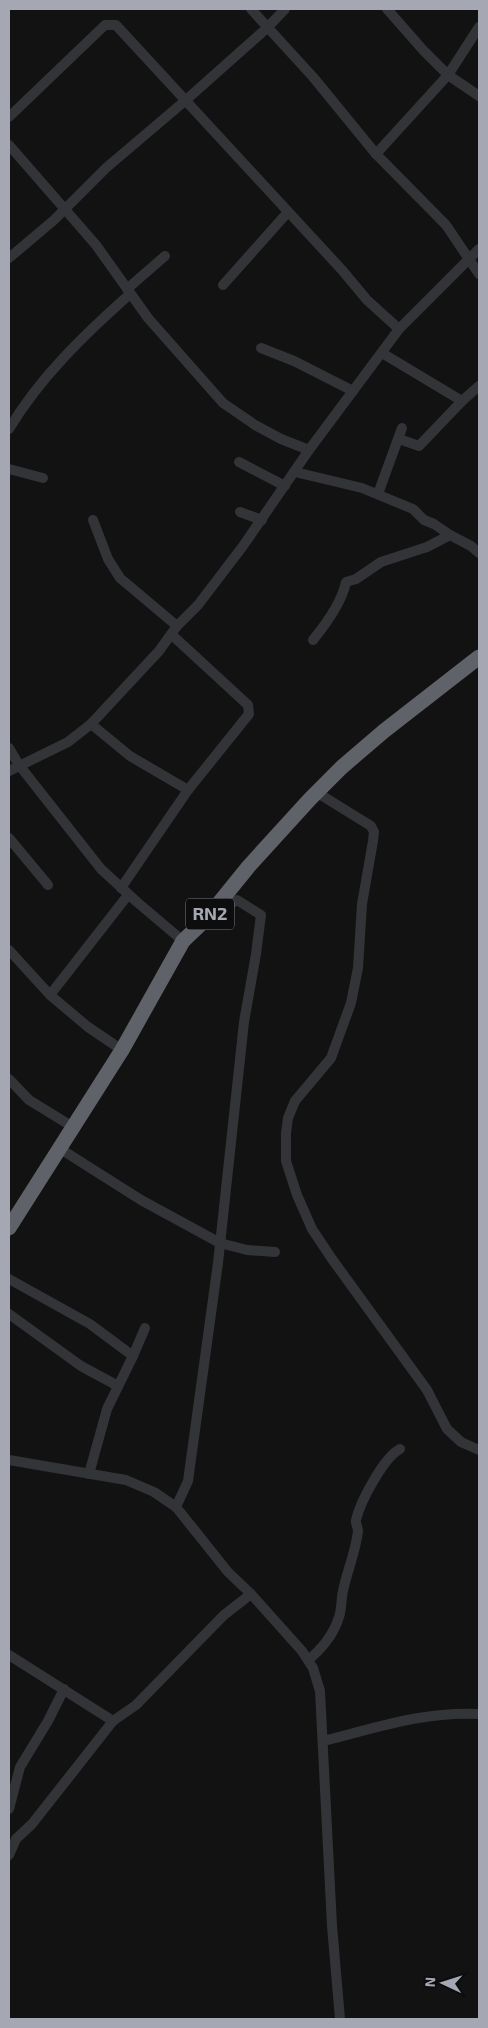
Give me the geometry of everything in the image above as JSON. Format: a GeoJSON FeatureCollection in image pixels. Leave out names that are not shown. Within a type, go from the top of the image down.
{"type":"FeatureCollection","features":[{"type":"Feature","properties":{"kind":"highway","name":"RN2"},"geometry":{"type":"LineString","coordinates":[[9,1228],[122,1050],[183,941],[206,919],[249,866],[316,792],[342,767],[384,731],[479,657]]}},
{"type":"Feature","properties":{"kind":"street"},"geometry":{"type":"LineString","coordinates":[[251,9],[313,77],[376,154],[446,225],[479,274]]}},
{"type":"Feature","properties":{"kind":"street"},"geometry":{"type":"LineString","coordinates":[[9,258],[66,210],[106,168],[186,100],[267,28],[285,9]]}},
{"type":"Feature","properties":{"kind":"street"},"geometry":{"type":"LineString","coordinates":[[388,9],[448,75],[479,96]]}},
{"type":"Feature","properties":{"kind":"street"},"geometry":{"type":"LineString","coordinates":[[9,117],[104,25],[116,25],[342,270],[367,300],[399,329]]}},
{"type":"Feature","properties":{"kind":"street"},"geometry":{"type":"LineString","coordinates":[[376,154],[448,75],[479,26]]}},
{"type":"Feature","properties":{"kind":"street"},"geometry":{"type":"LineString","coordinates":[[9,145],[96,245],[160,333],[223,403],[255,425],[281,439],[309,450]]}},
{"type":"Feature","properties":{"kind":"street"},"geometry":{"type":"LineString","coordinates":[[223,285],[288,212]]}},
{"type":"Feature","properties":{"kind":"street"},"geometry":{"type":"LineString","coordinates":[[9,771],[68,742],[91,724],[123,691],[174,630],[198,605],[262,520],[309,450],[399,329],[479,249]]}},
{"type":"Feature","properties":{"kind":"street"},"geometry":{"type":"LineString","coordinates":[[9,429],[56,365],[165,256]]}},
{"type":"Feature","properties":{"kind":"street"},"geometry":{"type":"LineString","coordinates":[[261,348],[294,361],[354,391]]}},
{"type":"Feature","properties":{"kind":"street"},"geometry":{"type":"LineString","coordinates":[[382,353],[462,401]]}},
{"type":"Feature","properties":{"kind":"street"},"geometry":{"type":"LineString","coordinates":[[379,495],[401,433],[419,446],[479,386]]}},
{"type":"Feature","properties":{"kind":"street"},"geometry":{"type":"LineString","coordinates":[[239,462],[285,486]]}},
{"type":"Feature","properties":{"kind":"street"},"geometry":{"type":"LineString","coordinates":[[9,469],[43,478]]}},
{"type":"Feature","properties":{"kind":"street"},"geometry":{"type":"LineString","coordinates":[[295,472],[362,488],[413,509],[424,520],[434,524],[450,535],[475,543],[479,554]]}},
{"type":"Feature","properties":{"kind":"street"},"geometry":{"type":"LineString","coordinates":[[240,512],[262,520]]}},
{"type":"Feature","properties":{"kind":"street"},"geometry":{"type":"LineString","coordinates":[[50,995],[125,892],[188,790],[249,714],[250,710],[248,705],[120,578],[108,559],[93,520]]}},
{"type":"Feature","properties":{"kind":"street"},"geometry":{"type":"LineString","coordinates":[[312,640],[327,621],[345,589],[347,580],[356,579],[381,562],[427,547],[450,535]]}},
{"type":"Feature","properties":{"kind":"street"},"geometry":{"type":"LineString","coordinates":[[91,724],[130,756],[188,790]]}},
{"type":"Feature","properties":{"kind":"street"},"geometry":{"type":"LineString","coordinates":[[9,748],[19,765],[100,869],[183,941]]}},
{"type":"Feature","properties":{"kind":"street"},"geometry":{"type":"LineString","coordinates":[[316,792],[371,826],[374,832],[362,904],[358,968],[351,1003],[331,1058],[295,1101],[288,1118],[286,1161],[297,1195],[312,1229],[332,1259],[422,1382],[447,1429],[461,1442],[479,1450]]}},
{"type":"Feature","properties":{"kind":"street"},"geometry":{"type":"LineString","coordinates":[[9,838],[48,885]]}},
{"type":"Feature","properties":{"kind":"street"},"geometry":{"type":"LineString","coordinates":[[176,1507],[188,1481],[220,1243],[244,1022],[261,915],[237,900],[206,919]]}},
{"type":"Feature","properties":{"kind":"street"},"geometry":{"type":"LineString","coordinates":[[9,950],[50,995],[88,1027],[122,1050]]}},
{"type":"Feature","properties":{"kind":"street"},"geometry":{"type":"LineString","coordinates":[[9,1079],[28,1100],[73,1127]]}},
{"type":"Feature","properties":{"kind":"street"},"geometry":{"type":"LineString","coordinates":[[59,1148],[146,1203],[220,1243],[247,1250],[275,1252]]}},
{"type":"Feature","properties":{"kind":"street"},"geometry":{"type":"LineString","coordinates":[[9,1279],[90,1324],[133,1356]]}},
{"type":"Feature","properties":{"kind":"street"},"geometry":{"type":"LineString","coordinates":[[9,1314],[81,1366],[118,1386]]}},
{"type":"Feature","properties":{"kind":"street"},"geometry":{"type":"LineString","coordinates":[[89,1474],[107,1409],[133,1356],[144,1328]]}},
{"type":"Feature","properties":{"kind":"street"},"geometry":{"type":"LineString","coordinates":[[308,1660],[320,1651],[339,1618],[343,1591],[358,1529],[356,1521],[363,1503],[377,1473],[392,1453],[400,1449]]}},
{"type":"Feature","properties":{"kind":"street"},"geometry":{"type":"LineString","coordinates":[[9,1460],[126,1480],[165,1498],[176,1507],[228,1572],[251,1594],[313,1668],[320,1691],[332,1926],[340,2019]]}},
{"type":"Feature","properties":{"kind":"street"},"geometry":{"type":"LineString","coordinates":[[9,1855],[16,1839],[38,1817],[113,1721],[136,1705],[224,1615],[251,1594]]}},
{"type":"Feature","properties":{"kind":"street"},"geometry":{"type":"LineString","coordinates":[[9,1655],[113,1721]]}},
{"type":"Feature","properties":{"kind":"street"},"geometry":{"type":"LineString","coordinates":[[9,1809],[20,1767],[48,1721],[64,1689]]}},
{"type":"Feature","properties":{"kind":"street"},"geometry":{"type":"LineString","coordinates":[[323,1741],[384,1724],[455,1713],[479,1714]]}}]}
